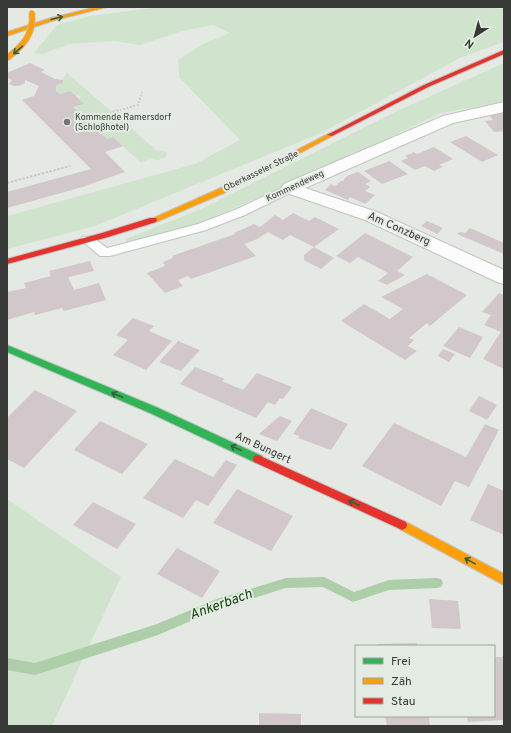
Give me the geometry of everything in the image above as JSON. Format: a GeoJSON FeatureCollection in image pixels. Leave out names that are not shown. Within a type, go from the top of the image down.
{"type":"FeatureCollection","features":[{"type":"Feature","properties":{"kind":"main road"},"geometry":{"type":"LineString","coordinates":[[7,34],[104,7]]}},
{"type":"Feature","properties":{"kind":"main road"},"geometry":{"type":"LineString","coordinates":[[7,58],[18,50],[31,35],[34,27],[30,10]]}},
{"type":"Feature","properties":{"kind":"main road","name":"Oberkasseler Straße"},"geometry":{"type":"LineString","coordinates":[[7,262],[143,223],[199,202],[288,158],[410,93],[456,71],[504,52]]}},
{"type":"Feature","properties":{"kind":"main road","name":"Am Bungert"},"geometry":{"type":"LineString","coordinates":[[7,348],[152,410],[410,529],[504,580]]}},
{"type":"Feature","properties":{"kind":"street","name":"Kommendeweg"},"geometry":{"type":"LineString","coordinates":[[290,188],[448,119],[504,107]]}},
{"type":"Feature","properties":{"kind":"street","name":"Am Conzberg"},"geometry":{"type":"LineString","coordinates":[[290,188],[371,216],[504,278]]}},
{"type":"Feature","properties":{"kind":"lane","name":"Kommendeweg"},"geometry":{"type":"LineString","coordinates":[[87,240],[105,253],[202,227],[241,212],[290,188]]}},
{"type":"Feature","properties":{"kind":"path"},"geometry":{"type":"LineString","coordinates":[[113,112],[138,105],[142,92]]}},
{"type":"Feature","properties":{"kind":"path"},"geometry":{"type":"LineString","coordinates":[[7,183],[70,166]]}},
{"type":"Feature","properties":{"kind":"green space"},"geometry":{"type":"Polygon","coordinates":[[[160,7],[479,7],[504,9],[504,42],[462,57],[321,133],[95,226],[7,249],[7,216],[195,164],[240,140],[179,77],[178,60],[203,44],[230,33],[213,25],[182,31],[140,45],[114,41],[69,44],[43,54],[34,53],[57,25],[90,16],[160,7]]]}},
{"type":"Feature","properties":{"kind":"green space"},"geometry":{"type":"Polygon","coordinates":[[[504,63],[504,102],[441,113],[284,187],[199,223],[126,244],[126,239],[201,209],[395,112],[504,63]]]}},
{"type":"Feature","properties":{"kind":"green space"},"geometry":{"type":"Polygon","coordinates":[[[67,73],[111,111],[116,109],[120,113],[116,115],[156,150],[167,153],[166,157],[158,160],[150,158],[141,163],[113,137],[107,139],[73,107],[83,104],[79,99],[81,96],[75,95],[70,91],[60,94],[56,91],[56,85],[63,83],[62,80],[67,73]]]}},
{"type":"Feature","properties":{"kind":"green space"},"geometry":{"type":"Polygon","coordinates":[[[7,499],[121,577],[52,726],[7,726],[7,499]]]}},
{"type":"Feature","properties":{"kind":"building","name":"Kommende Ramersdorf (Schloßhotel)"},"geometry":{"type":"Polygon","coordinates":[[[30,63],[45,70],[41,72],[55,79],[63,80],[63,83],[56,85],[56,91],[60,94],[70,91],[75,95],[84,104],[73,107],[107,139],[113,137],[123,146],[105,152],[125,172],[86,186],[7,208],[7,192],[91,169],[22,100],[34,96],[39,86],[25,80],[25,83],[19,86],[9,84],[12,80],[7,77],[7,73],[30,63]]]}},
{"type":"Feature","properties":{"kind":"building"},"geometry":{"type":"Polygon","coordinates":[[[504,112],[504,131],[494,132],[485,121],[493,120],[489,115],[504,112]]]}},
{"type":"Feature","properties":{"kind":"building"},"geometry":{"type":"Polygon","coordinates":[[[466,136],[498,155],[482,162],[450,142],[466,136]]]}},
{"type":"Feature","properties":{"kind":"building"},"geometry":{"type":"Polygon","coordinates":[[[434,147],[453,159],[439,165],[443,167],[434,171],[425,166],[415,170],[401,161],[408,158],[405,156],[414,152],[417,154],[434,147]]]}},
{"type":"Feature","properties":{"kind":"building"},"geometry":{"type":"Polygon","coordinates":[[[389,161],[408,174],[382,184],[364,171],[389,161]]]}},
{"type":"Feature","properties":{"kind":"building"},"geometry":{"type":"Polygon","coordinates":[[[358,172],[371,181],[365,184],[370,187],[365,191],[375,195],[365,204],[350,197],[348,200],[325,190],[331,184],[335,186],[343,181],[347,176],[358,172]]]}},
{"type":"Feature","properties":{"kind":"building"},"geometry":{"type":"Polygon","coordinates":[[[293,213],[309,221],[315,217],[339,229],[314,247],[290,235],[283,240],[268,232],[257,239],[244,244],[256,256],[191,279],[188,276],[178,280],[183,286],[165,293],[147,273],[165,266],[163,262],[173,258],[172,256],[235,234],[234,233],[254,224],[260,227],[275,215],[283,220],[293,213]]]}},
{"type":"Feature","properties":{"kind":"building"},"geometry":{"type":"Polygon","coordinates":[[[427,221],[443,228],[437,234],[421,226],[427,221]]]}},
{"type":"Feature","properties":{"kind":"building"},"geometry":{"type":"Polygon","coordinates":[[[470,228],[504,243],[504,254],[457,234],[460,232],[465,233],[470,228]]]}},
{"type":"Feature","properties":{"kind":"building"},"geometry":{"type":"Polygon","coordinates":[[[365,233],[413,257],[397,271],[405,275],[387,285],[378,281],[388,273],[358,257],[350,263],[336,256],[365,233]]]}},
{"type":"Feature","properties":{"kind":"building"},"geometry":{"type":"Polygon","coordinates":[[[314,247],[334,258],[321,269],[304,260],[304,255],[314,247]]]}},
{"type":"Feature","properties":{"kind":"building"},"geometry":{"type":"Polygon","coordinates":[[[90,261],[94,271],[68,277],[74,290],[99,283],[106,300],[64,311],[62,308],[35,315],[34,312],[7,320],[7,292],[26,288],[24,283],[51,276],[49,271],[90,261]]]}},
{"type":"Feature","properties":{"kind":"building"},"geometry":{"type":"Polygon","coordinates":[[[427,274],[467,295],[430,326],[427,323],[409,338],[414,340],[408,346],[417,351],[405,360],[341,321],[364,304],[390,319],[403,309],[381,297],[427,274]]]}},
{"type":"Feature","properties":{"kind":"building"},"geometry":{"type":"Polygon","coordinates":[[[499,293],[504,295],[504,369],[483,359],[501,332],[484,325],[491,315],[482,312],[499,293]]]}},
{"type":"Feature","properties":{"kind":"building"},"geometry":{"type":"Polygon","coordinates":[[[133,318],[154,326],[149,331],[172,341],[146,370],[113,355],[128,340],[116,335],[133,318]]]}},
{"type":"Feature","properties":{"kind":"building"},"geometry":{"type":"Polygon","coordinates":[[[459,327],[483,337],[470,358],[443,346],[459,327]]]}},
{"type":"Feature","properties":{"kind":"building"},"geometry":{"type":"Polygon","coordinates":[[[178,341],[200,350],[181,371],[159,362],[178,341]]]}},
{"type":"Feature","properties":{"kind":"building"},"geometry":{"type":"Polygon","coordinates":[[[443,349],[455,354],[449,362],[438,356],[443,349]]]}},
{"type":"Feature","properties":{"kind":"building"},"geometry":{"type":"Polygon","coordinates":[[[195,367],[225,379],[222,381],[243,390],[257,373],[292,387],[283,399],[280,398],[275,405],[268,402],[256,418],[180,384],[195,367]]]}},
{"type":"Feature","properties":{"kind":"building"},"geometry":{"type":"Polygon","coordinates":[[[35,390],[77,411],[24,468],[7,459],[7,418],[35,390]]]}},
{"type":"Feature","properties":{"kind":"building"},"geometry":{"type":"Polygon","coordinates":[[[479,396],[497,405],[487,420],[469,411],[479,396]]]}},
{"type":"Feature","properties":{"kind":"building"},"geometry":{"type":"Polygon","coordinates":[[[311,408],[348,424],[331,450],[298,438],[300,436],[293,434],[311,408]]]}},
{"type":"Feature","properties":{"kind":"building"},"geometry":{"type":"Polygon","coordinates":[[[280,416],[292,421],[277,441],[259,434],[280,416]]]}},
{"type":"Feature","properties":{"kind":"building"},"geometry":{"type":"Polygon","coordinates":[[[100,421],[148,444],[122,474],[74,450],[100,421]]]}},
{"type":"Feature","properties":{"kind":"building"},"geometry":{"type":"Polygon","coordinates":[[[394,423],[466,457],[485,424],[499,430],[469,487],[455,481],[441,506],[362,466],[394,423]]]}},
{"type":"Feature","properties":{"kind":"building"},"geometry":{"type":"Polygon","coordinates":[[[175,459],[213,477],[226,460],[237,465],[208,506],[196,500],[183,518],[143,498],[175,459]]]}},
{"type":"Feature","properties":{"kind":"building"},"geometry":{"type":"Polygon","coordinates":[[[488,484],[504,491],[504,535],[470,520],[488,484]]]}},
{"type":"Feature","properties":{"kind":"building"},"geometry":{"type":"Polygon","coordinates":[[[237,489],[293,516],[271,551],[213,523],[237,489]]]}},
{"type":"Feature","properties":{"kind":"building"},"geometry":{"type":"Polygon","coordinates":[[[93,502],[136,524],[117,549],[73,525],[93,502]]]}},
{"type":"Feature","properties":{"kind":"building"},"geometry":{"type":"Polygon","coordinates":[[[177,548],[220,571],[202,598],[157,574],[177,548]]]}},
{"type":"Feature","properties":{"kind":"building"},"geometry":{"type":"Polygon","coordinates":[[[429,599],[458,601],[461,629],[432,628],[429,599]]]}},
{"type":"Feature","properties":{"kind":"building"},"geometry":{"type":"Polygon","coordinates":[[[417,643],[417,645],[377,645],[417,643]]]}},
{"type":"Feature","properties":{"kind":"building"},"geometry":{"type":"Polygon","coordinates":[[[495,657],[504,657],[504,720],[468,722],[467,717],[495,717],[495,657]]]}},
{"type":"Feature","properties":{"kind":"building"},"geometry":{"type":"Polygon","coordinates":[[[259,713],[301,714],[301,726],[259,726],[259,713]]]}},
{"type":"Feature","properties":{"kind":"building"},"geometry":{"type":"Polygon","coordinates":[[[385,717],[429,717],[430,726],[387,726],[385,717]]]}},
{"type":"Feature","properties":{"kind":"waterway","name":"Ankerbach"},"geometry":{"type":"LineString","coordinates":[[7,664],[35,669],[158,629],[217,604],[286,583],[324,582],[353,597],[389,585],[437,583]]}},
{"type":"Feature","properties":{"kind":"traffic: fast"},"geometry":{"type":"LineString","coordinates":[[7,348],[153,410],[258,459]]}},
{"type":"Feature","properties":{"kind":"traffic: slow"},"geometry":{"type":"LineString","coordinates":[[7,34],[53,19],[104,7]]}},
{"type":"Feature","properties":{"kind":"traffic: slow"},"geometry":{"type":"LineString","coordinates":[[7,58],[27,39],[32,27],[32,13]]}},
{"type":"Feature","properties":{"kind":"traffic: slow"},"geometry":{"type":"LineString","coordinates":[[153,220],[221,191],[330,135]]}},
{"type":"Feature","properties":{"kind":"traffic: slow"},"geometry":{"type":"LineString","coordinates":[[402,525],[504,580]]}},
{"type":"Feature","properties":{"kind":"traffic: jam"},"geometry":{"type":"LineString","coordinates":[[330,135],[426,86],[504,52]]}},
{"type":"Feature","properties":{"kind":"traffic: jam"},"geometry":{"type":"LineString","coordinates":[[7,262],[153,220]]}},
{"type":"Feature","properties":{"kind":"traffic: jam"},"geometry":{"type":"LineString","coordinates":[[258,459],[402,525]]}},
{"type":"Feature","properties":{"kind":"place","name":"Kommende Ramersdorf (Schloßhotel)"},"geometry":{"type":"Point","coordinates":[67,122]}}]}
